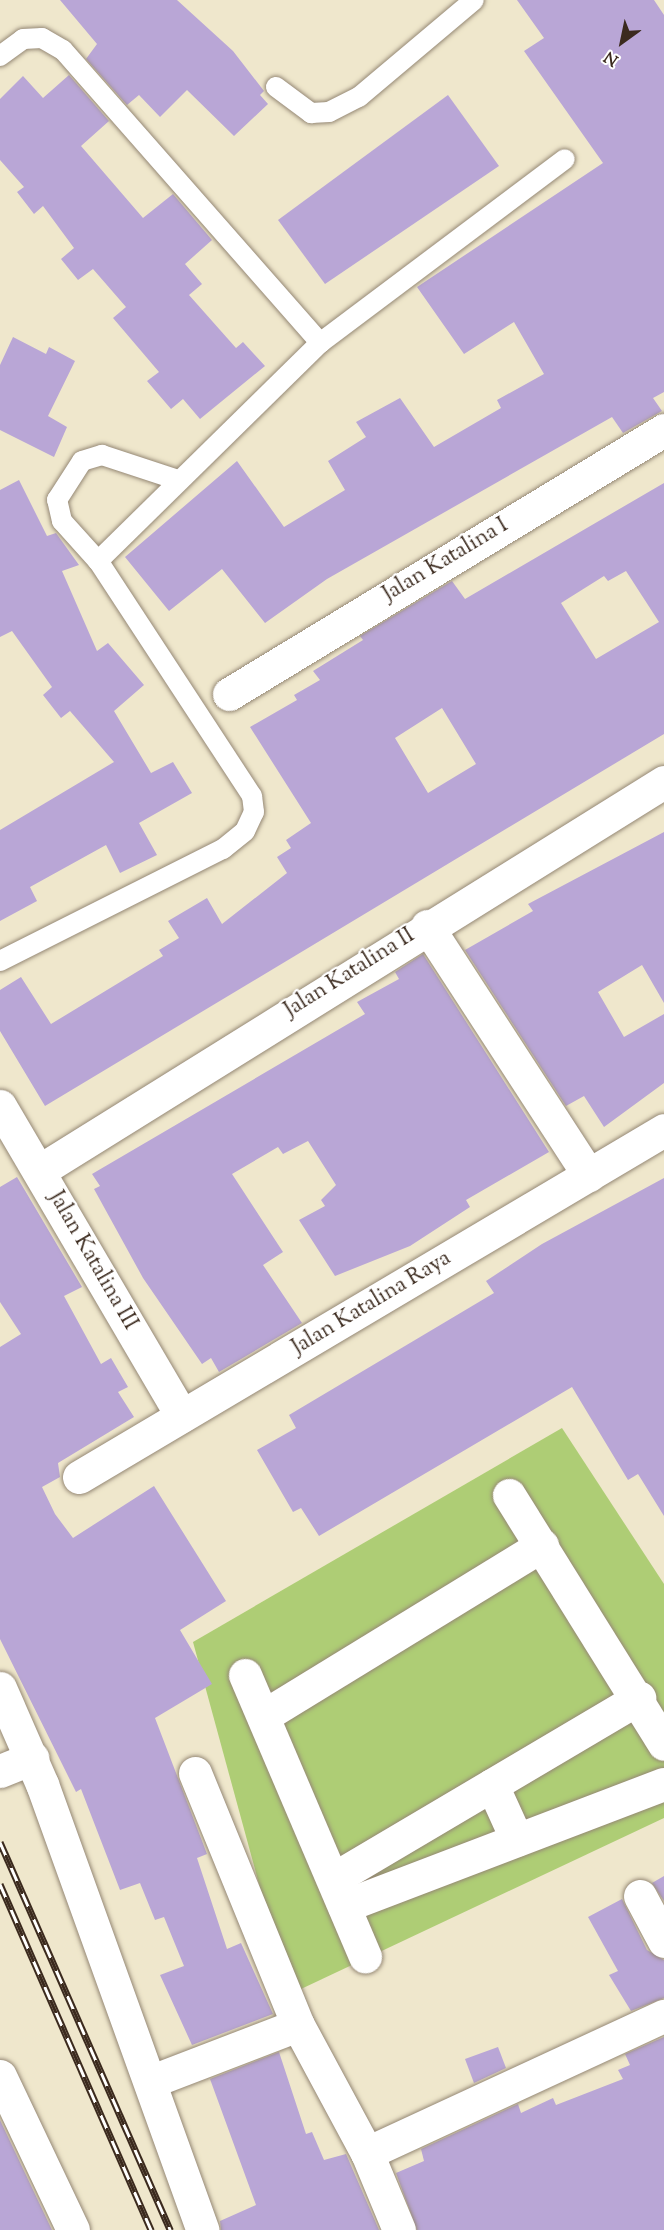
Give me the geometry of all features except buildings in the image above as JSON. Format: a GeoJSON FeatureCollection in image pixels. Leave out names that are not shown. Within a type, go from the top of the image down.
{"type":"FeatureCollection","features":[{"type":"Feature","properties":{"kind":"street","name":"Jalan Katalina I"},"geometry":{"type":"LineString","coordinates":[[229,694],[664,429]]}},
{"type":"Feature","properties":{"kind":"street","name":"Jalan Katalina II"},"geometry":{"type":"LineString","coordinates":[[39,1171],[427,926],[664,782]]}},
{"type":"Feature","properties":{"kind":"street"},"geometry":{"type":"LineString","coordinates":[[427,926],[589,1175]]}},
{"type":"Feature","properties":{"kind":"street","name":"Jalan Katalina III"},"geometry":{"type":"LineString","coordinates":[[0,1106],[182,1416]]}},
{"type":"Feature","properties":{"kind":"street","name":"Jalan Katalina Raya"},"geometry":{"type":"LineString","coordinates":[[79,1477],[664,1130]]}},
{"type":"Feature","properties":{"kind":"street"},"geometry":{"type":"LineString","coordinates":[[510,1496],[639,1698],[664,1744]]}},
{"type":"Feature","properties":{"kind":"street"},"geometry":{"type":"LineString","coordinates":[[265,1715],[542,1545]]}},
{"type":"Feature","properties":{"kind":"street"},"geometry":{"type":"LineString","coordinates":[[245,1675],[265,1715],[365,1956]]}},
{"type":"Feature","properties":{"kind":"street"},"geometry":{"type":"LineString","coordinates":[[0,1688],[32,1758],[152,2081],[203,2230]]}},
{"type":"Feature","properties":{"kind":"street"},"geometry":{"type":"LineString","coordinates":[[338,1892],[492,1785],[639,1698]]}},
{"type":"Feature","properties":{"kind":"street"},"geometry":{"type":"LineString","coordinates":[[1,1771],[32,1758]]}},
{"type":"Feature","properties":{"kind":"street"},"geometry":{"type":"LineString","coordinates":[[195,1773],[298,2025],[367,2153],[399,2230]]}},
{"type":"Feature","properties":{"kind":"street"},"geometry":{"type":"LineString","coordinates":[[338,1892],[517,1840],[664,1784]]}},
{"type":"Feature","properties":{"kind":"street"},"geometry":{"type":"LineString","coordinates":[[492,1785],[517,1840]]}},
{"type":"Feature","properties":{"kind":"street"},"geometry":{"type":"LineString","coordinates":[[640,1896],[664,1941]]}},
{"type":"Feature","properties":{"kind":"street"},"geometry":{"type":"LineString","coordinates":[[367,2153],[664,2016]]}},
{"type":"Feature","properties":{"kind":"street"},"geometry":{"type":"LineString","coordinates":[[152,2081],[298,2025]]}},
{"type":"Feature","properties":{"kind":"street"},"geometry":{"type":"LineString","coordinates":[[0,2076],[73,2230]]}},
{"type":"Feature","properties":{"kind":"lane"},"geometry":{"type":"LineString","coordinates":[[276,87],[311,113],[329,112],[359,97],[474,0]]}},
{"type":"Feature","properties":{"kind":"lane"},"geometry":{"type":"LineString","coordinates":[[0,56],[23,39],[42,38],[63,50],[320,343]]}},
{"type":"Feature","properties":{"kind":"lane"},"geometry":{"type":"LineString","coordinates":[[98,561],[320,343],[565,159]]}},
{"type":"Feature","properties":{"kind":"lane"},"geometry":{"type":"LineString","coordinates":[[0,961],[223,849],[245,831],[254,812],[252,796],[98,561],[62,521],[57,500],[82,461],[102,455],[178,480]]}},
{"type":"Feature","properties":{"kind":"green space"},"geometry":{"type":"Polygon","coordinates":[[[562,1428],[664,1584],[664,1818],[301,1989],[283,1972],[193,1642],[562,1428]]]}},
{"type":"Feature","properties":{"kind":"railway"},"geometry":{"type":"LineString","coordinates":[[0,1842],[170,2230]]}},
{"type":"Feature","properties":{"kind":"railway"},"geometry":{"type":"LineString","coordinates":[[0,1884],[151,2230]]}}]}
